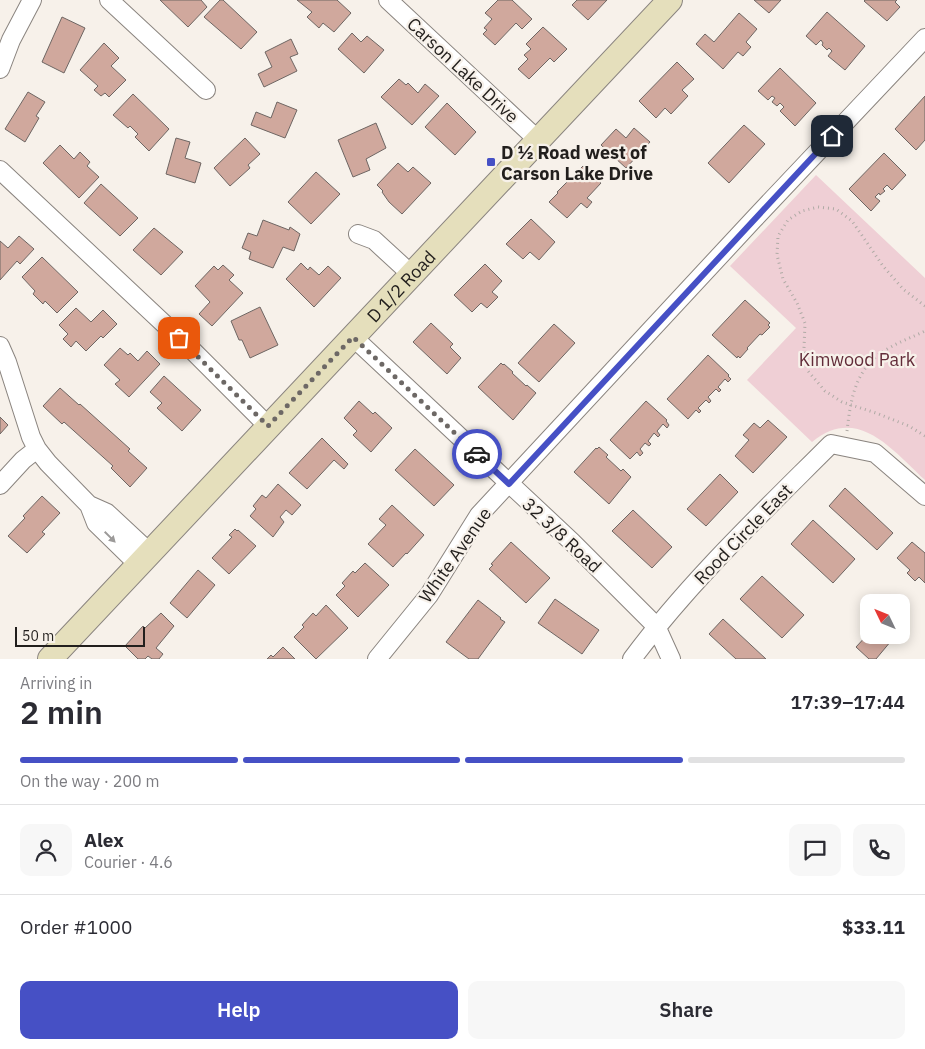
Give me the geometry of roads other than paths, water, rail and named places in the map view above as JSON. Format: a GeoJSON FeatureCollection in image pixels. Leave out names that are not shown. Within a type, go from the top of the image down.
{"type":"FeatureCollection","features":[{"type":"Feature","properties":{"kind":"main road","name":"D 1/2 Road"},"geometry":{"type":"LineString","coordinates":[[50,659],[670,0]]}},
{"type":"Feature","properties":{"kind":"street"},"geometry":{"type":"LineString","coordinates":[[0,68],[14,34],[32,0]]}},
{"type":"Feature","properties":{"kind":"street"},"geometry":{"type":"LineString","coordinates":[[109,0],[206,90]]}},
{"type":"Feature","properties":{"kind":"street","name":"Carson Lake Drive"},"geometry":{"type":"LineString","coordinates":[[388,0],[538,140]]}},
{"type":"Feature","properties":{"kind":"street","name":"White Avenue"},"geometry":{"type":"LineString","coordinates":[[377,659],[429,595],[479,514],[925,38]]}},
{"type":"Feature","properties":{"kind":"street"},"geometry":{"type":"LineString","coordinates":[[0,170],[193,351],[268,426]]}},
{"type":"Feature","properties":{"kind":"street"},"geometry":{"type":"LineString","coordinates":[[358,234],[374,240],[412,275]]}},
{"type":"Feature","properties":{"kind":"street","name":"32 3/8 Road"},"geometry":{"type":"LineString","coordinates":[[353,337],[572,542],[656,626],[671,659]]}},
{"type":"Feature","properties":{"kind":"street"},"geometry":{"type":"LineString","coordinates":[[0,346],[31,437],[38,449],[48,463],[89,505],[96,523],[144,559]]}},
{"type":"Feature","properties":{"kind":"street","name":"Rood Circle East"},"geometry":{"type":"LineString","coordinates":[[632,659],[656,626],[716,559],[838,445],[875,452],[925,496]]}},
{"type":"Feature","properties":{"kind":"street"},"geometry":{"type":"LineString","coordinates":[[0,485],[23,460],[38,449]]}},
{"type":"Feature","properties":{"kind":"place","name":"D ½ Road west of Carson Lake Drive"},"geometry":{"type":"Point","coordinates":[491,162]}},
{"type":"Feature","properties":{"kind":"park label","name":"Kimwood Park"},"geometry":{"type":"Point","coordinates":[857,359]}}]}
